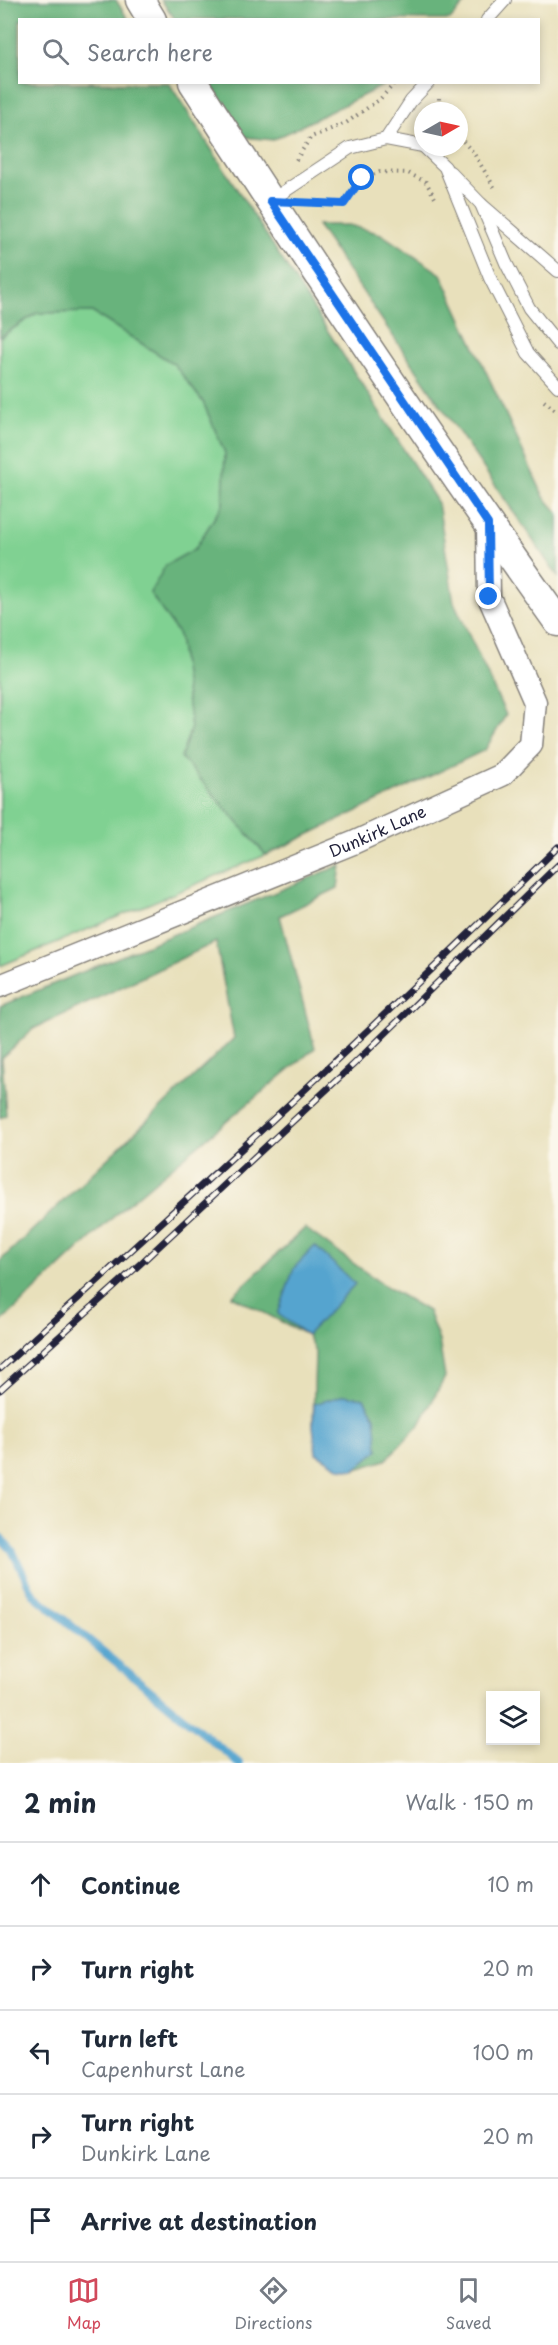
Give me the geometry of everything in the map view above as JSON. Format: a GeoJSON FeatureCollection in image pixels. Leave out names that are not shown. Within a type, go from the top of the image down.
{"type":"FeatureCollection","features":[{"type":"Feature","properties":{"kind":"street"},"geometry":{"type":"LineString","coordinates":[[140,0],[151,18]]}},
{"type":"Feature","properties":{"kind":"street"},"geometry":{"type":"LineString","coordinates":[[194,84],[270,201],[488,524],[558,622]]}},
{"type":"Feature","properties":{"kind":"street","name":"Dunkirk Lane"},"geometry":{"type":"LineString","coordinates":[[0,986],[353,843],[502,775],[531,744],[535,702],[489,597],[488,524]]}},
{"type":"Feature","properties":{"kind":"lane"},"geometry":{"type":"LineString","coordinates":[[489,18],[505,0]]}},
{"type":"Feature","properties":{"kind":"lane"},"geometry":{"type":"LineString","coordinates":[[386,139],[411,101],[427,84]]}},
{"type":"Feature","properties":{"kind":"lane"},"geometry":{"type":"LineString","coordinates":[[270,201],[350,148],[386,139],[414,145]]}},
{"type":"Feature","properties":{"kind":"lane"},"geometry":{"type":"LineString","coordinates":[[433,156],[482,204],[558,271]]}},
{"type":"Feature","properties":{"kind":"lane"},"geometry":{"type":"LineString","coordinates":[[445,167],[490,278],[528,353],[558,386]]}},
{"type":"Feature","properties":{"kind":"lane"},"geometry":{"type":"LineString","coordinates":[[482,204],[506,263],[529,308],[558,344]]}},
{"type":"Feature","properties":{"kind":"path"},"geometry":{"type":"LineString","coordinates":[[293,164],[311,137],[346,123],[380,99],[394,84]]}},
{"type":"Feature","properties":{"kind":"path"},"geometry":{"type":"LineString","coordinates":[[468,147],[497,192]]}},
{"type":"Feature","properties":{"kind":"path"},"geometry":{"type":"LineString","coordinates":[[270,201],[344,204],[362,178],[380,172],[408,173],[426,182],[437,200]]}},
{"type":"Feature","properties":{"kind":"path"},"geometry":{"type":"LineString","coordinates":[[542,398],[558,412]]}},
{"type":"Feature","properties":{"kind":"green space"},"geometry":{"type":"Polygon","coordinates":[[[0,0],[116,0],[127,18],[18,18],[18,84],[170,84],[438,503],[454,602],[506,715],[485,750],[266,855],[181,757],[191,728],[179,635],[150,593],[166,565],[195,549],[223,504],[225,453],[203,402],[174,364],[92,312],[37,313],[0,337],[0,0]]]}},
{"type":"Feature","properties":{"kind":"green space"},"geometry":{"type":"Polygon","coordinates":[[[161,0],[468,0],[452,18],[174,18],[161,0]]]}},
{"type":"Feature","properties":{"kind":"green space"},"geometry":{"type":"Polygon","coordinates":[[[211,84],[386,84],[273,140],[244,137],[211,84]]]}},
{"type":"Feature","properties":{"kind":"green space"},"geometry":{"type":"Polygon","coordinates":[[[317,225],[349,225],[381,234],[441,274],[544,497],[558,513],[558,577],[317,225]]]}},
{"type":"Feature","properties":{"kind":"green space"},"geometry":{"type":"Polygon","coordinates":[[[92,312],[174,364],[203,402],[225,453],[223,504],[195,549],[166,565],[150,593],[179,635],[191,728],[181,757],[266,855],[0,966],[0,337],[37,313],[92,312]]]}},
{"type":"Feature","properties":{"kind":"green space"},"geometry":{"type":"Polygon","coordinates":[[[341,865],[338,888],[280,916],[315,1048],[124,1207],[0,1323],[0,1261],[234,1038],[216,942],[33,1029],[2,1058],[6,1115],[0,1118],[0,1006],[341,865]]]}},
{"type":"Feature","properties":{"kind":"green space"},"geometry":{"type":"Polygon","coordinates":[[[305,1228],[382,1284],[428,1311],[439,1341],[445,1377],[420,1424],[386,1460],[354,1470],[313,1426],[315,1352],[307,1335],[232,1296],[305,1228]]]}},
{"type":"Feature","properties":{"kind":"water"},"geometry":{"type":"Polygon","coordinates":[[[315,1246],[355,1284],[307,1335],[278,1314],[294,1268],[315,1246]]]}},
{"type":"Feature","properties":{"kind":"water"},"geometry":{"type":"Polygon","coordinates":[[[344,1395],[364,1398],[375,1417],[378,1450],[354,1470],[340,1468],[316,1453],[313,1426],[314,1404],[344,1395]]]}},
{"type":"Feature","properties":{"kind":"waterway"},"geometry":{"type":"LineString","coordinates":[[0,1537],[12,1550],[33,1594],[239,1763]]}},
{"type":"Feature","properties":{"kind":"railway"},"geometry":{"type":"LineString","coordinates":[[0,1369],[282,1111],[558,847]]}},
{"type":"Feature","properties":{"kind":"railway"},"geometry":{"type":"LineString","coordinates":[[0,1390],[140,1264],[354,1064],[558,865]]}},
{"type":"Feature","properties":{"kind":"route"},"geometry":{"type":"LineString","coordinates":[[362,178],[344,204],[270,201],[488,524],[489,597]]}}]}
